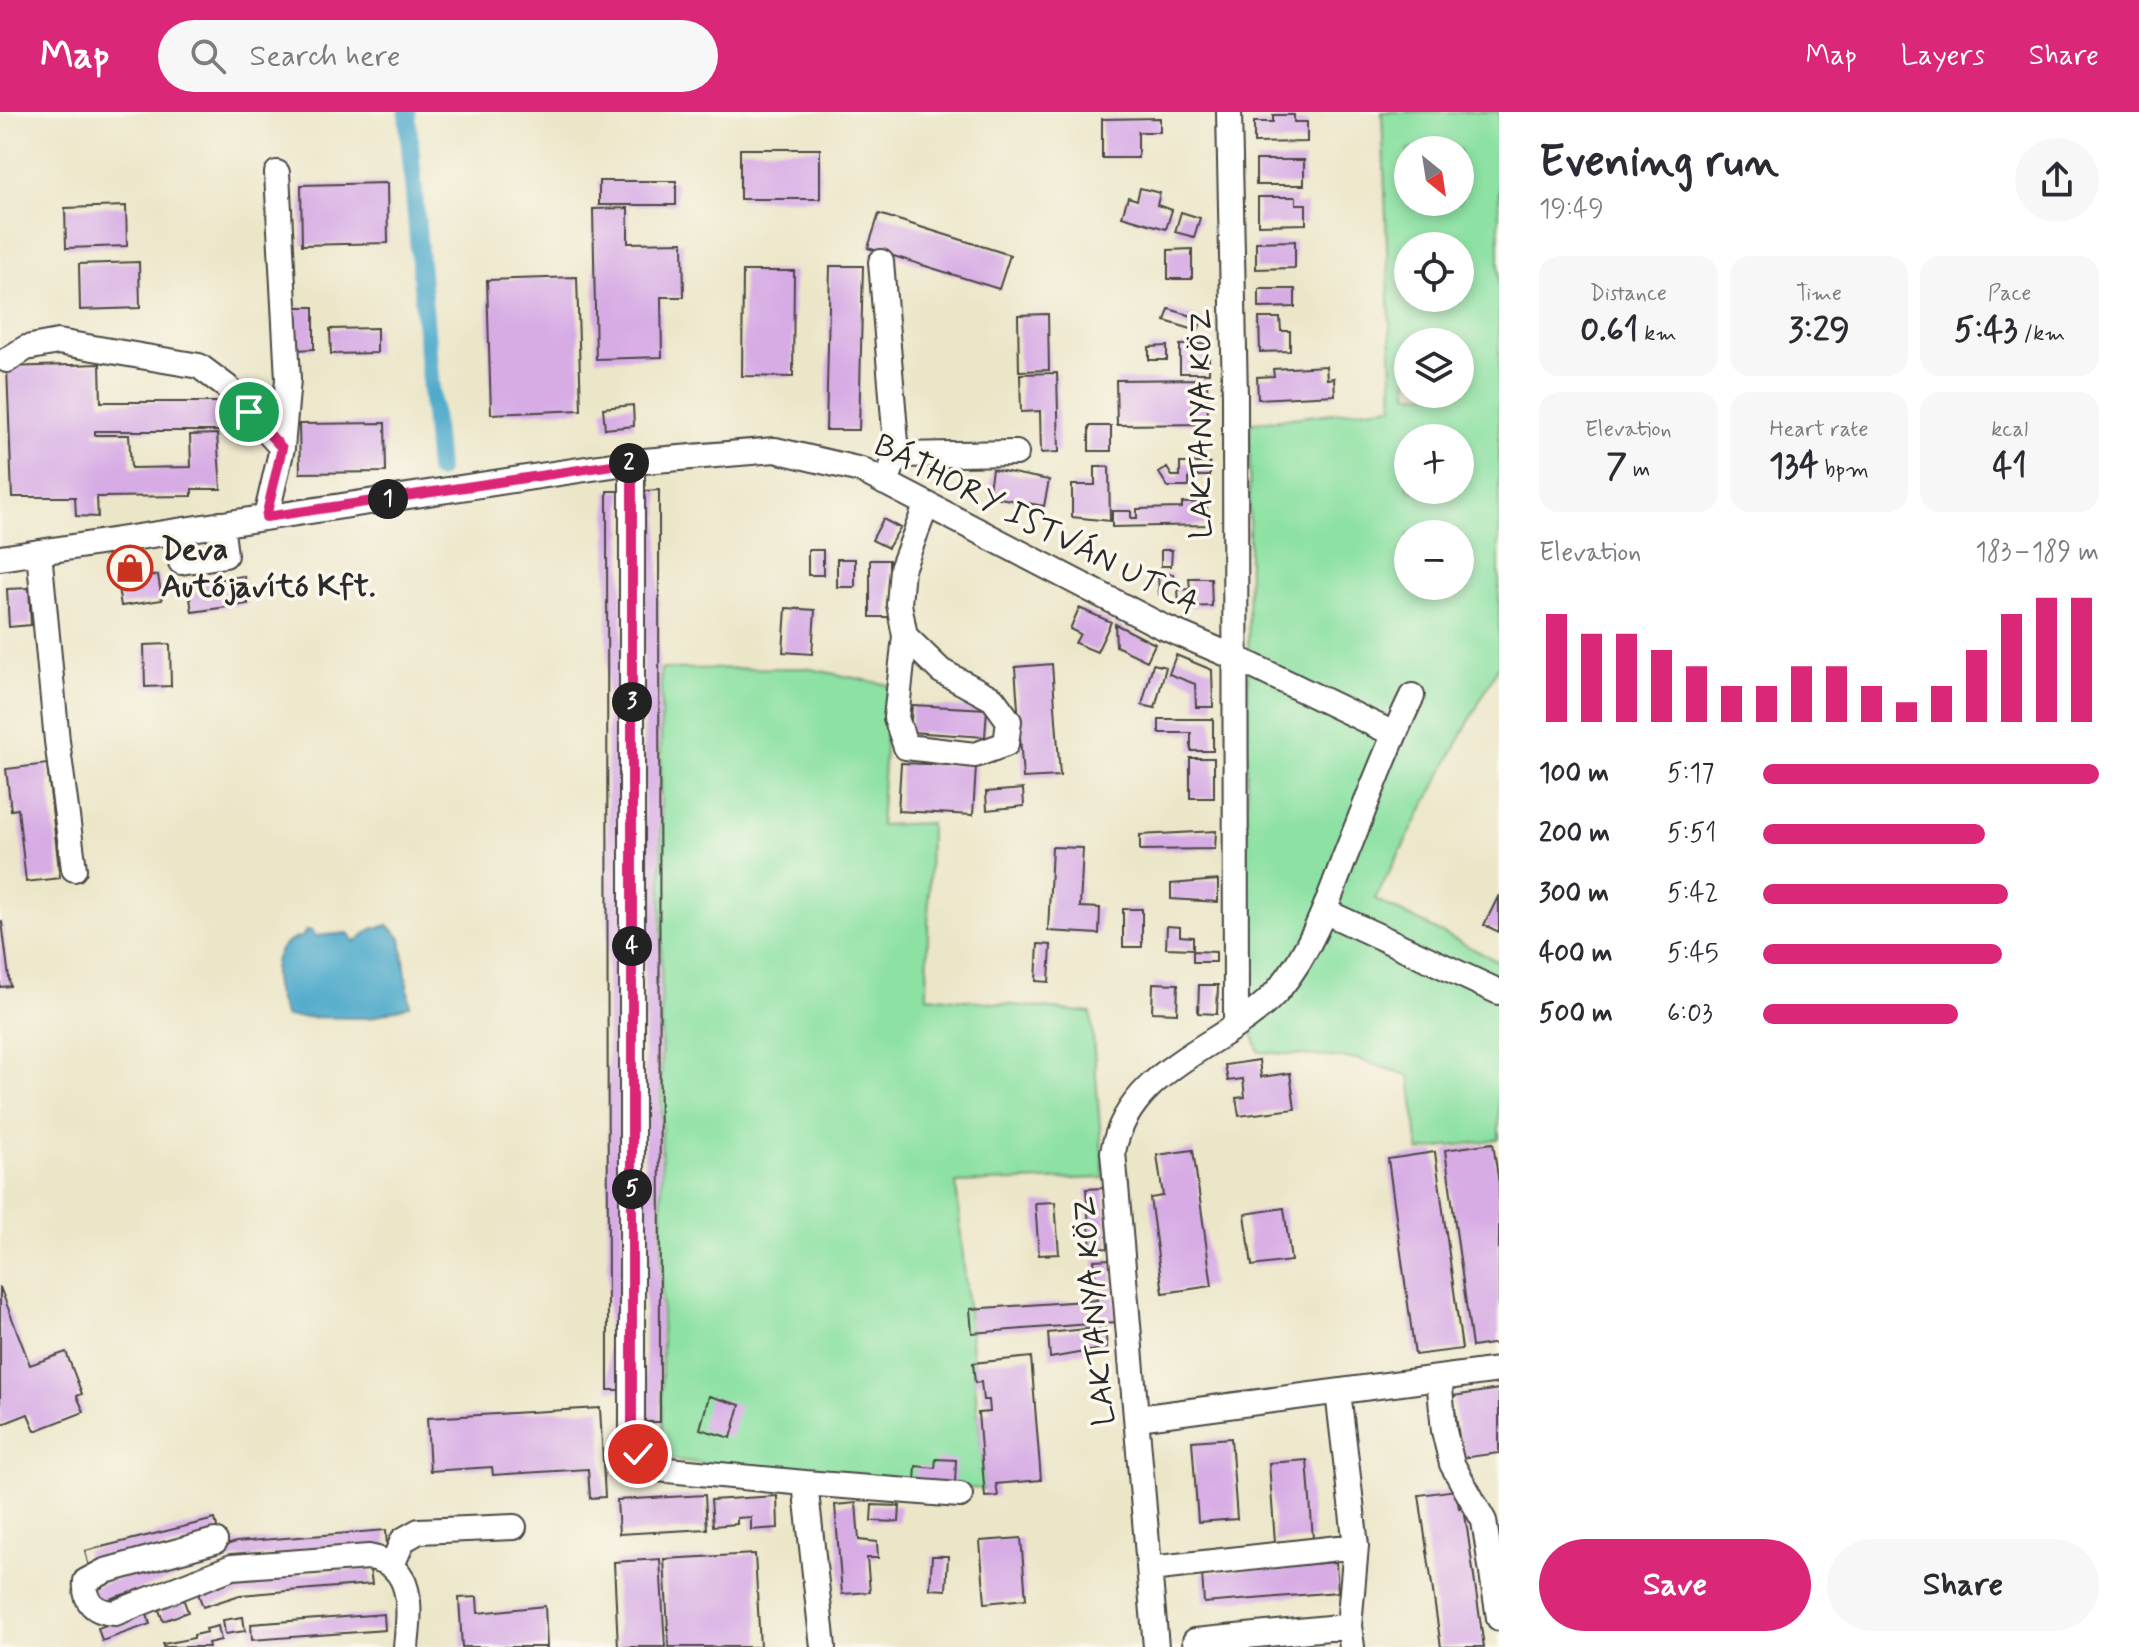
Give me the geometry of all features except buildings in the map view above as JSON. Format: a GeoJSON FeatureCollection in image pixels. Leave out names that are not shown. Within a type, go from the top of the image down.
{"type":"FeatureCollection","features":[{"type":"Feature","properties":{"kind":"street","name":"LAKTANYA KÖZ"},"geometry":{"type":"LineString","coordinates":[[1229,112],[1235,397],[1236,1024]]}},
{"type":"Feature","properties":{"kind":"street"},"geometry":{"type":"LineString","coordinates":[[266,517],[282,448],[288,379],[277,173]]}},
{"type":"Feature","properties":{"kind":"street"},"geometry":{"type":"LineString","coordinates":[[881,262],[897,455],[885,483]]}},
{"type":"Feature","properties":{"kind":"street"},"geometry":{"type":"LineString","coordinates":[[7,360],[26,348],[58,342],[199,366],[227,387],[282,448]]}},
{"type":"Feature","properties":{"kind":"street","name":"BÁTHORY ISTVÁN UTCA"},"geometry":{"type":"LineString","coordinates":[[0,558],[632,462],[716,452],[775,450],[861,470],[1161,626],[1234,657],[1394,734]]}},
{"type":"Feature","properties":{"kind":"street"},"geometry":{"type":"LineString","coordinates":[[897,455],[1016,453]]}},
{"type":"Feature","properties":{"kind":"street"},"geometry":{"type":"LineString","coordinates":[[632,462],[635,1447],[647,1464],[657,1469],[960,1495]]}},
{"type":"Feature","properties":{"kind":"street"},"geometry":{"type":"LineString","coordinates":[[905,636],[941,671],[993,699],[1009,721],[1006,744],[975,755],[906,747],[896,718],[905,636],[899,604],[902,569],[926,506]]}},
{"type":"Feature","properties":{"kind":"street"},"geometry":{"type":"LineString","coordinates":[[181,562],[225,555],[221,524]]}},
{"type":"Feature","properties":{"kind":"street"},"geometry":{"type":"LineString","coordinates":[[39,552],[57,741],[74,869]]}},
{"type":"Feature","properties":{"kind":"street","name":"LAKTANYA KÖZ"},"geometry":{"type":"LineString","coordinates":[[1156,1647],[1113,1152],[1116,1136],[1150,1087],[1185,1056],[1236,1024],[1276,992],[1291,973],[1324,911],[1412,696]]}},
{"type":"Feature","properties":{"kind":"street"},"geometry":{"type":"LineString","coordinates":[[1324,911],[1499,992]]}},
{"type":"Feature","properties":{"kind":"street"},"geometry":{"type":"LineString","coordinates":[[1138,1418],[1499,1370]]}},
{"type":"Feature","properties":{"kind":"street"},"geometry":{"type":"LineString","coordinates":[[1439,1378],[1444,1431],[1452,1464],[1484,1521],[1499,1618]]}},
{"type":"Feature","properties":{"kind":"street"},"geometry":{"type":"LineString","coordinates":[[1195,1641],[1351,1636],[1356,1546],[1338,1392]]}},
{"type":"Feature","properties":{"kind":"street"},"geometry":{"type":"LineString","coordinates":[[805,1483],[823,1647]]}},
{"type":"Feature","properties":{"kind":"street"},"geometry":{"type":"LineString","coordinates":[[406,1647],[409,1619],[406,1590],[393,1563],[403,1540],[419,1531],[514,1527]]}},
{"type":"Feature","properties":{"kind":"street"},"geometry":{"type":"LineString","coordinates":[[215,1541],[105,1571],[86,1581],[86,1597],[92,1607],[101,1613],[115,1613],[232,1567],[369,1557],[393,1563]]}},
{"type":"Feature","properties":{"kind":"street"},"geometry":{"type":"LineString","coordinates":[[1150,1569],[1356,1546]]}},
{"type":"Feature","properties":{"kind":"green space"},"geometry":{"type":"Polygon","coordinates":[[[1382,112],[1499,112],[1499,665],[1375,899],[1499,962],[1499,1139],[1419,1151],[1410,1076],[1357,1059],[1259,1052],[1245,1014],[1250,423],[1393,406],[1382,112]]]}},
{"type":"Feature","properties":{"kind":"green space"},"geometry":{"type":"Polygon","coordinates":[[[806,668],[889,685],[880,825],[930,823],[927,996],[1091,1013],[1104,1178],[956,1183],[985,1489],[819,1480],[662,1458],[661,669],[806,668]]]}},
{"type":"Feature","properties":{"kind":"water"},"geometry":{"type":"Polygon","coordinates":[[[388,925],[401,938],[410,1005],[370,1018],[286,1017],[274,982],[276,958],[281,949],[290,941],[302,937],[306,930],[313,931],[315,936],[348,933],[355,942],[372,929],[388,925]]]}},
{"type":"Feature","properties":{"kind":"waterway"},"geometry":{"type":"LineString","coordinates":[[407,112],[438,470]]}},
{"type":"Feature","properties":{"kind":"place","name":"Deva Autójavító Kft."},"geometry":{"type":"Point","coordinates":[130,568]}},
{"type":"Feature","properties":{"kind":"route"},"geometry":{"type":"LineString","coordinates":[[249,412],[282,448],[266,517],[632,462],[632,1434],[638,1454]]}}]}
